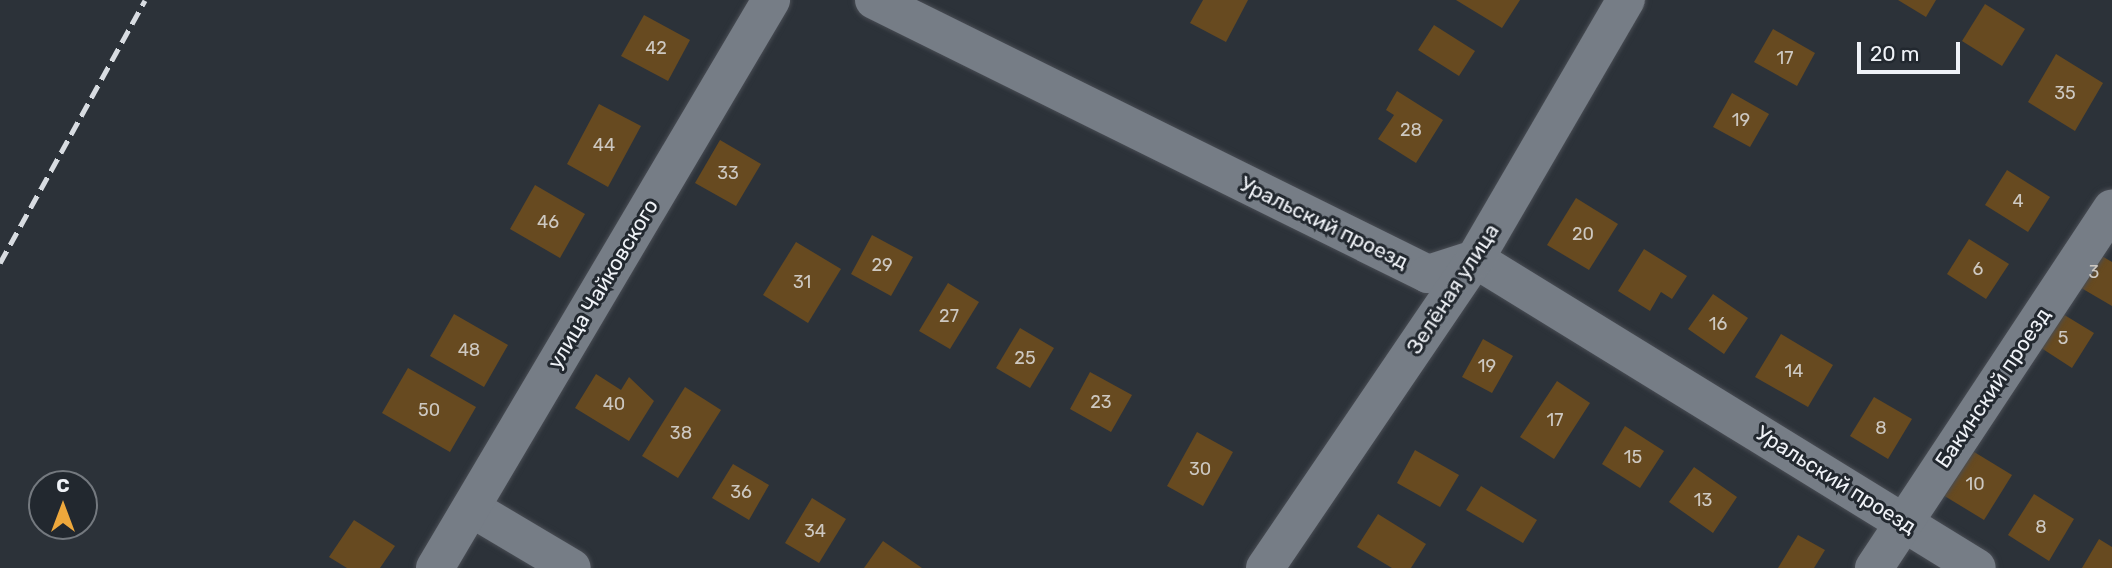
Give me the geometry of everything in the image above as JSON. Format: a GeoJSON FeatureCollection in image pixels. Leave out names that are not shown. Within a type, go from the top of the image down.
{"type":"FeatureCollection","features":[{"type":"Feature","properties":{"kind":"street","name":"улица Чайковского"},"geometry":{"type":"LineString","coordinates":[[435,568],[771,0]]}},
{"type":"Feature","properties":{"kind":"street","name":"Уральский проезд"},"geometry":{"type":"LineString","coordinates":[[874,0],[1428,274],[1475,259],[1977,568]]}},
{"type":"Feature","properties":{"kind":"street","name":"Зелёная улица"},"geometry":{"type":"LineString","coordinates":[[1265,568],[1475,259],[1626,0]]}},
{"type":"Feature","properties":{"kind":"street","name":"Бакинский проезд"},"geometry":{"type":"LineString","coordinates":[[1874,568],[2112,209]]}},
{"type":"Feature","properties":{"kind":"street"},"geometry":{"type":"LineString","coordinates":[[471,508],[572,568]]}},
{"type":"Feature","properties":{"kind":"building"},"geometry":{"type":"Polygon","coordinates":[[[1203,0],[1248,0],[1226,42],[1190,23],[1203,0]]]}},
{"type":"Feature","properties":{"kind":"building"},"geometry":{"type":"Polygon","coordinates":[[[1456,0],[1520,0],[1502,28],[1456,0]]]}},
{"type":"Feature","properties":{"kind":"building"},"geometry":{"type":"Polygon","coordinates":[[[1898,0],[1936,0],[1926,17],[1898,0]]]}},
{"type":"Feature","properties":{"kind":"building"},"geometry":{"type":"Polygon","coordinates":[[[1985,4],[2025,29],[2002,66],[1962,41],[1985,4]]]}},
{"type":"Feature","properties":{"kind":"building"},"geometry":{"type":"Polygon","coordinates":[[[644,15],[690,40],[668,81],[621,56],[644,15]]]}},
{"type":"Feature","properties":{"kind":"building"},"geometry":{"type":"Polygon","coordinates":[[[1434,25],[1475,51],[1459,76],[1418,50],[1434,25]]]}},
{"type":"Feature","properties":{"kind":"building"},"geometry":{"type":"Polygon","coordinates":[[[1773,29],[1815,53],[1797,86],[1754,62],[1773,29]]]}},
{"type":"Feature","properties":{"kind":"building"},"geometry":{"type":"Polygon","coordinates":[[[2056,54],[2103,83],[2075,131],[2028,102],[2056,54]]]}},
{"type":"Feature","properties":{"kind":"building"},"geometry":{"type":"Polygon","coordinates":[[[1397,91],[1443,120],[1416,163],[1378,139],[1394,115],[1386,110],[1397,91]]]}},
{"type":"Feature","properties":{"kind":"building"},"geometry":{"type":"Polygon","coordinates":[[[1732,93],[1769,114],[1750,147],[1713,127],[1732,93]]]}},
{"type":"Feature","properties":{"kind":"building"},"geometry":{"type":"Polygon","coordinates":[[[599,104],[641,126],[608,187],[567,164],[599,104]]]}},
{"type":"Feature","properties":{"kind":"building"},"geometry":{"type":"Polygon","coordinates":[[[720,140],[761,164],[736,206],[695,183],[720,140]]]}},
{"type":"Feature","properties":{"kind":"building"},"geometry":{"type":"Polygon","coordinates":[[[2007,170],[2050,197],[2028,232],[1985,205],[2007,170]]]}},
{"type":"Feature","properties":{"kind":"building"},"geometry":{"type":"Polygon","coordinates":[[[535,185],[585,214],[560,258],[510,229],[535,185]]]}},
{"type":"Feature","properties":{"kind":"building"},"geometry":{"type":"Polygon","coordinates":[[[1576,198],[1618,224],[1589,270],[1547,245],[1576,198]]]}},
{"type":"Feature","properties":{"kind":"building"},"geometry":{"type":"Polygon","coordinates":[[[872,235],[913,257],[891,296],[851,274],[872,235]]]}},
{"type":"Feature","properties":{"kind":"building"},"geometry":{"type":"Polygon","coordinates":[[[1969,239],[2009,264],[1986,299],[1947,274],[1969,239]]]}},
{"type":"Feature","properties":{"kind":"building"},"geometry":{"type":"Polygon","coordinates":[[[796,242],[841,269],[808,323],[763,295],[796,242]]]}},
{"type":"Feature","properties":{"kind":"building"},"geometry":{"type":"Polygon","coordinates":[[[1644,249],[1687,276],[1672,299],[1661,292],[1650,311],[1618,291],[1644,249]]]}},
{"type":"Feature","properties":{"kind":"building"},"geometry":{"type":"Polygon","coordinates":[[[2090,249],[2112,262],[2112,306],[2071,282],[2090,249]]]}},
{"type":"Feature","properties":{"kind":"building"},"geometry":{"type":"Polygon","coordinates":[[[948,283],[979,302],[950,349],[919,331],[948,283]]]}},
{"type":"Feature","properties":{"kind":"building"},"geometry":{"type":"Polygon","coordinates":[[[1713,294],[1748,318],[1724,354],[1688,329],[1713,294]]]}},
{"type":"Feature","properties":{"kind":"building"},"geometry":{"type":"Polygon","coordinates":[[[2053,308],[2094,333],[2072,368],[2032,342],[2053,308]]]}},
{"type":"Feature","properties":{"kind":"building"},"geometry":{"type":"Polygon","coordinates":[[[454,314],[508,345],[484,387],[430,356],[454,314]]]}},
{"type":"Feature","properties":{"kind":"building"},"geometry":{"type":"Polygon","coordinates":[[[1020,328],[1054,348],[1030,388],[996,368],[1020,328]]]}},
{"type":"Feature","properties":{"kind":"building"},"geometry":{"type":"Polygon","coordinates":[[[1781,334],[1833,365],[1808,407],[1755,377],[1781,334]]]}},
{"type":"Feature","properties":{"kind":"building"},"geometry":{"type":"Polygon","coordinates":[[[1483,339],[1513,356],[1492,393],[1462,377],[1483,339]]]}},
{"type":"Feature","properties":{"kind":"building"},"geometry":{"type":"Polygon","coordinates":[[[408,368],[476,407],[450,452],[382,413],[408,368]]]}},
{"type":"Feature","properties":{"kind":"building"},"geometry":{"type":"Polygon","coordinates":[[[1090,372],[1132,395],[1111,432],[1070,409],[1090,372]]]}},
{"type":"Feature","properties":{"kind":"building"},"geometry":{"type":"Polygon","coordinates":[[[596,374],[621,390],[629,377],[654,401],[629,441],[575,408],[596,374]]]}},
{"type":"Feature","properties":{"kind":"building"},"geometry":{"type":"Polygon","coordinates":[[[1557,381],[1590,403],[1554,459],[1520,437],[1557,381]]]}},
{"type":"Feature","properties":{"kind":"building"},"geometry":{"type":"Polygon","coordinates":[[[685,387],[721,410],[678,478],[642,456],[685,387]]]}},
{"type":"Feature","properties":{"kind":"building"},"geometry":{"type":"Polygon","coordinates":[[[1874,397],[1912,419],[1888,459],[1850,436],[1874,397]]]}},
{"type":"Feature","properties":{"kind":"building"},"geometry":{"type":"Polygon","coordinates":[[[1625,426],[1664,451],[1640,488],[1602,464],[1625,426]]]}},
{"type":"Feature","properties":{"kind":"building"},"geometry":{"type":"Polygon","coordinates":[[[1197,432],[1233,452],[1203,506],[1167,486],[1197,432]]]}},
{"type":"Feature","properties":{"kind":"building"},"geometry":{"type":"Polygon","coordinates":[[[1966,447],[2012,475],[1984,520],[1938,492],[1966,447]]]}},
{"type":"Feature","properties":{"kind":"building"},"geometry":{"type":"Polygon","coordinates":[[[1415,450],[1459,475],[1440,507],[1397,483],[1415,450]]]}},
{"type":"Feature","properties":{"kind":"building"},"geometry":{"type":"Polygon","coordinates":[[[733,464],[769,485],[749,520],[712,498],[733,464]]]}},
{"type":"Feature","properties":{"kind":"building"},"geometry":{"type":"Polygon","coordinates":[[[1694,467],[1737,497],[1713,533],[1669,502],[1694,467]]]}},
{"type":"Feature","properties":{"kind":"building"},"geometry":{"type":"Polygon","coordinates":[[[1481,486],[1537,520],[1523,543],[1466,510],[1481,486]]]}},
{"type":"Feature","properties":{"kind":"building"},"geometry":{"type":"Polygon","coordinates":[[[2034,494],[2074,519],[2049,561],[2008,535],[2034,494]]]}},
{"type":"Feature","properties":{"kind":"building"},"geometry":{"type":"Polygon","coordinates":[[[812,498],[846,519],[819,563],[785,543],[812,498]]]}},
{"type":"Feature","properties":{"kind":"building"},"geometry":{"type":"Polygon","coordinates":[[[1378,514],[1426,544],[1411,568],[1392,568],[1357,547],[1378,514]]]}},
{"type":"Feature","properties":{"kind":"building"},"geometry":{"type":"Polygon","coordinates":[[[354,520],[395,546],[380,568],[347,568],[329,557],[354,520]]]}},
{"type":"Feature","properties":{"kind":"building"},"geometry":{"type":"Polygon","coordinates":[[[1798,535],[1825,550],[1814,568],[1778,568],[1798,535]]]}},
{"type":"Feature","properties":{"kind":"building"},"geometry":{"type":"Polygon","coordinates":[[[2099,539],[2112,547],[2112,568],[2082,568],[2099,539]]]}},
{"type":"Feature","properties":{"kind":"building"},"geometry":{"type":"Polygon","coordinates":[[[883,541],[922,568],[864,568],[883,541]]]}},
{"type":"Feature","properties":{"kind":"railway"},"geometry":{"type":"LineString","coordinates":[[0,263],[145,0]]}}]}
